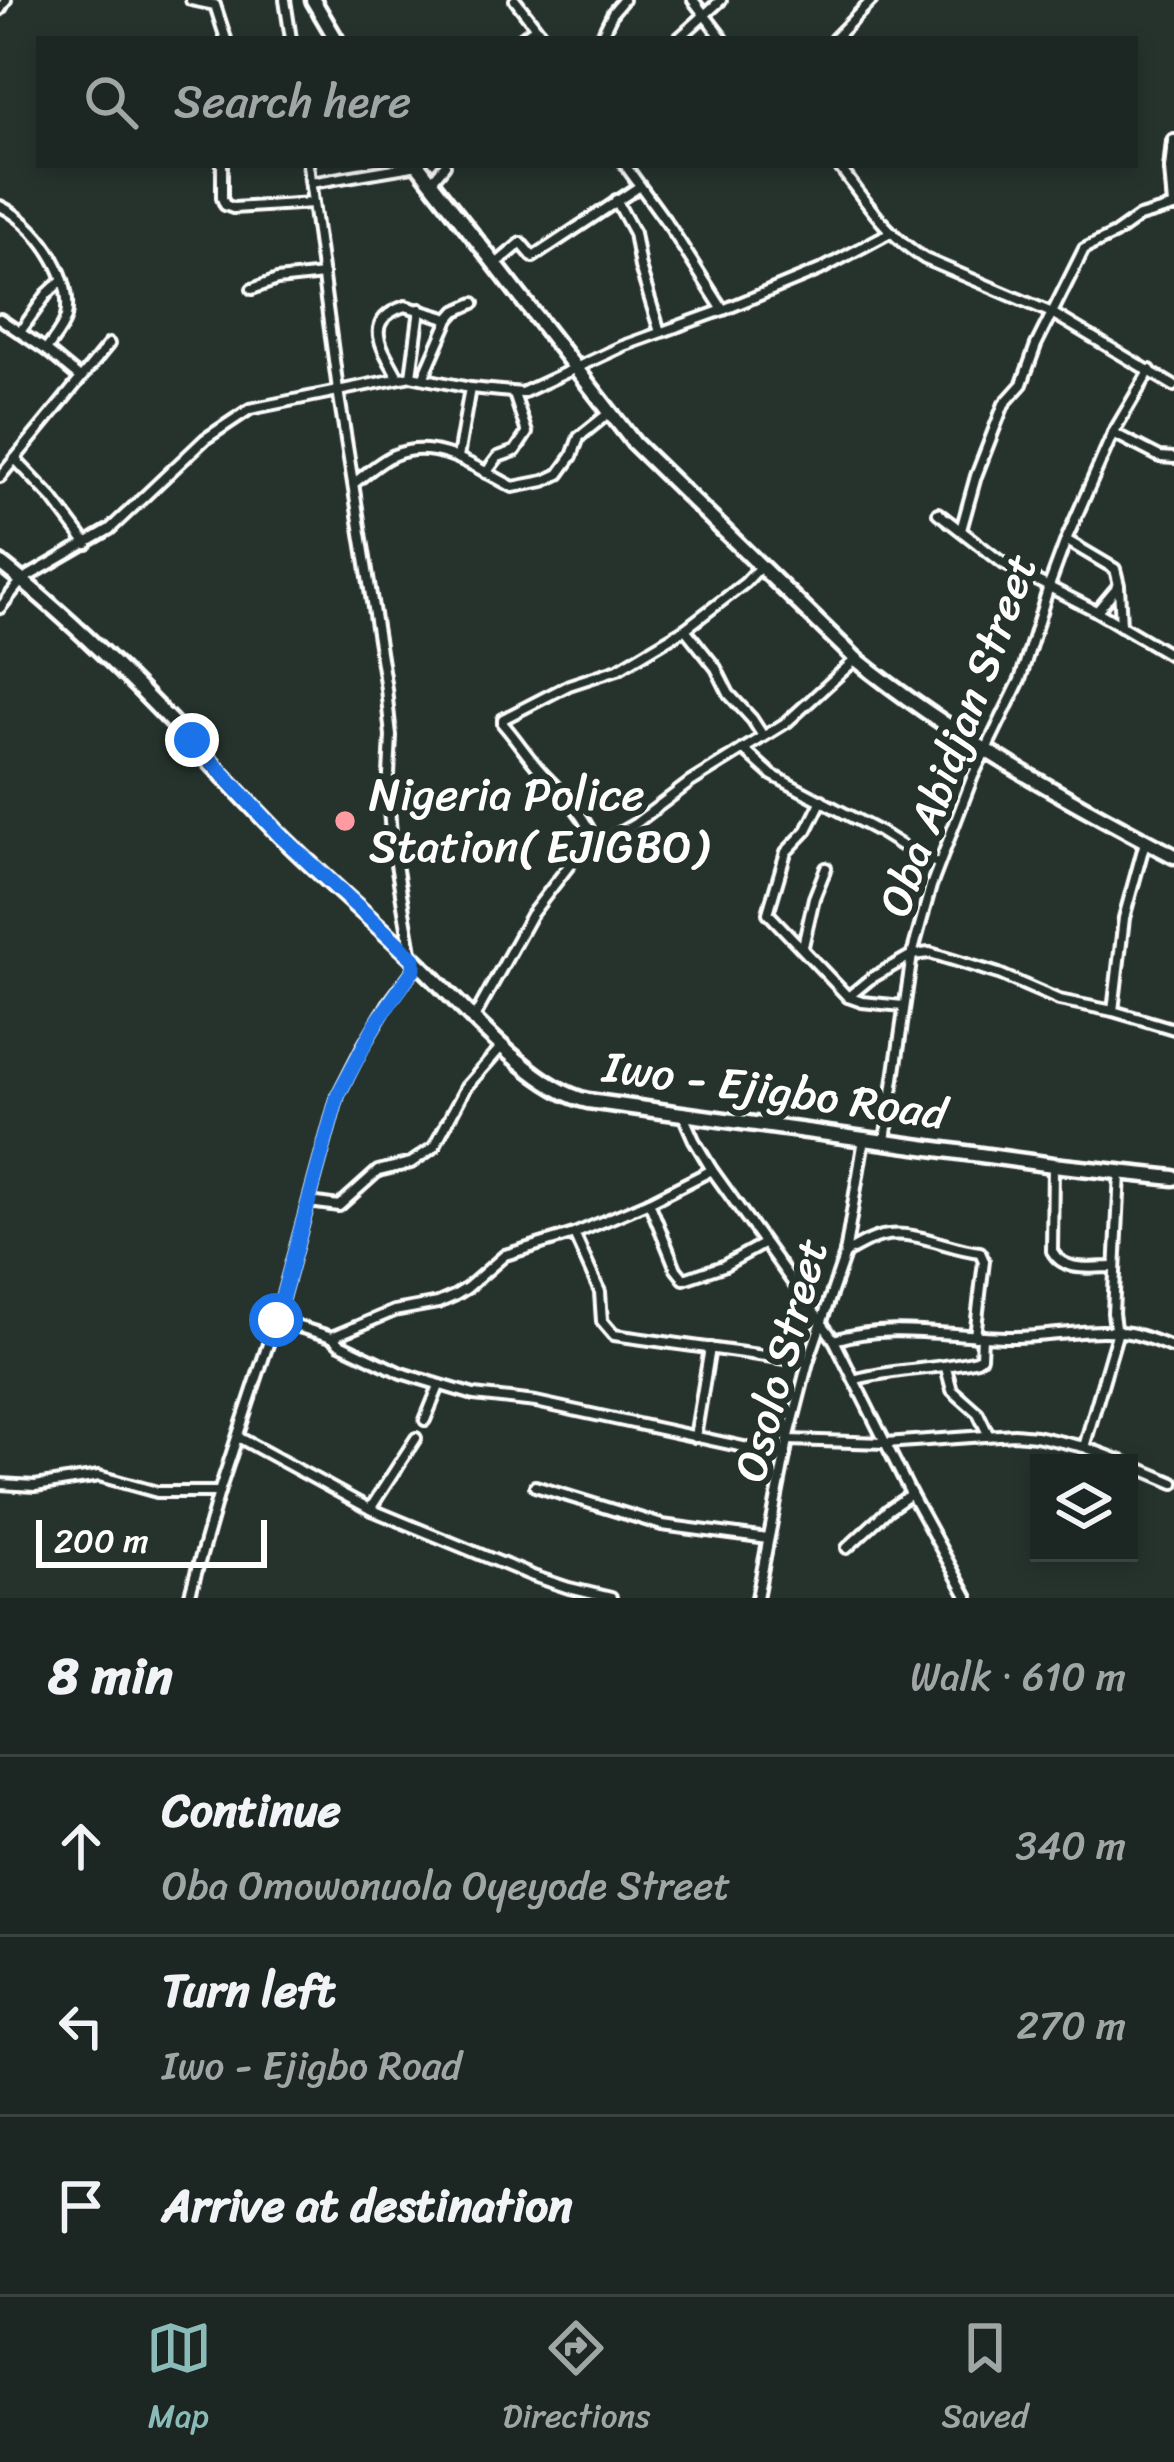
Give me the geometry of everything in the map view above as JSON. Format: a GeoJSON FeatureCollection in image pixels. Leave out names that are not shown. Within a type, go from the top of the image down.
{"type":"FeatureCollection","features":[{"type":"Feature","properties":{"kind":"main road"},"geometry":{"type":"LineString","coordinates":[[313,0],[334,36]]}},
{"type":"Feature","properties":{"kind":"main road"},"geometry":{"type":"LineString","coordinates":[[420,168],[649,460],[856,659],[986,748],[1174,856]]}},
{"type":"Feature","properties":{"kind":"main road","name":"Iwo - Ejigbo Road"},"geometry":{"type":"LineString","coordinates":[[0,563],[95,643],[280,835],[473,1018],[537,1075],[578,1099],[1174,1178]]}},
{"type":"Feature","properties":{"kind":"street"},"geometry":{"type":"LineString","coordinates":[[0,10],[6,0]]}},
{"type":"Feature","properties":{"kind":"street"},"geometry":{"type":"LineString","coordinates":[[191,0],[215,5],[225,36]]}},
{"type":"Feature","properties":{"kind":"street"},"geometry":{"type":"LineString","coordinates":[[285,0],[291,36]]}},
{"type":"Feature","properties":{"kind":"street"},"geometry":{"type":"LineString","coordinates":[[515,0],[542,36]]}},
{"type":"Feature","properties":{"kind":"street"},"geometry":{"type":"LineString","coordinates":[[601,36],[623,0]]}},
{"type":"Feature","properties":{"kind":"street"},"geometry":{"type":"LineString","coordinates":[[693,0],[721,36]]}},
{"type":"Feature","properties":{"kind":"street"},"geometry":{"type":"LineString","coordinates":[[682,36],[721,0]]}},
{"type":"Feature","properties":{"kind":"street"},"geometry":{"type":"LineString","coordinates":[[837,36],[872,0]]}},
{"type":"Feature","properties":{"kind":"street"},"geometry":{"type":"LineString","coordinates":[[524,36],[535,28]]}},
{"type":"Feature","properties":{"kind":"street"},"geometry":{"type":"LineString","coordinates":[[961,530],[1004,404],[1022,384],[1084,249],[1134,219],[1174,206],[1174,141]]}},
{"type":"Feature","properties":{"kind":"street"},"geometry":{"type":"LineString","coordinates":[[222,168],[225,205],[313,203]]}},
{"type":"Feature","properties":{"kind":"street"},"geometry":{"type":"LineString","coordinates":[[189,1598],[276,1320],[338,1095],[371,1032],[414,969],[391,835],[391,736],[308,168]]}},
{"type":"Feature","properties":{"kind":"street"},"geometry":{"type":"LineString","coordinates":[[311,184],[401,168]]}},
{"type":"Feature","properties":{"kind":"street"},"geometry":{"type":"LineString","coordinates":[[431,182],[443,168]]}},
{"type":"Feature","properties":{"kind":"street"},"geometry":{"type":"LineString","coordinates":[[627,168],[723,310]]}},
{"type":"Feature","properties":{"kind":"street"},"geometry":{"type":"LineString","coordinates":[[840,168],[889,232],[925,259],[1052,313],[1174,386]]}},
{"type":"Feature","properties":{"kind":"street"},"geometry":{"type":"LineString","coordinates":[[495,266],[520,243],[533,257],[640,186]]}},
{"type":"Feature","properties":{"kind":"street"},"geometry":{"type":"LineString","coordinates":[[616,200],[634,232],[660,332]]}},
{"type":"Feature","properties":{"kind":"street"},"geometry":{"type":"LineString","coordinates":[[0,206],[29,227],[55,261],[66,292],[63,325],[46,350]]}},
{"type":"Feature","properties":{"kind":"street"},"geometry":{"type":"LineString","coordinates":[[0,608],[22,580],[118,523],[205,439],[266,404],[411,376],[514,394],[530,390],[606,353],[820,270],[889,232]]}},
{"type":"Feature","properties":{"kind":"street"},"geometry":{"type":"LineString","coordinates":[[252,289],[277,280],[323,275]]}},
{"type":"Feature","properties":{"kind":"street"},"geometry":{"type":"LineString","coordinates":[[20,332],[62,280]]}},
{"type":"Feature","properties":{"kind":"street"},"geometry":{"type":"LineString","coordinates":[[424,376],[449,319],[474,303]]}},
{"type":"Feature","properties":{"kind":"street"},"geometry":{"type":"LineString","coordinates":[[398,377],[379,338],[385,315],[399,308],[420,309],[449,319]]}},
{"type":"Feature","properties":{"kind":"street"},"geometry":{"type":"LineString","coordinates":[[411,376],[420,309]]}},
{"type":"Feature","properties":{"kind":"street"},"geometry":{"type":"LineString","coordinates":[[0,320],[80,378]]}},
{"type":"Feature","properties":{"kind":"street"},"geometry":{"type":"LineString","coordinates":[[0,477],[109,344]]}},
{"type":"Feature","properties":{"kind":"street","name":"Oba Abidjan Street"},"geometry":{"type":"LineString","coordinates":[[884,1142],[912,956],[939,863],[1028,660],[1066,539],[1113,433],[1150,370]]}},
{"type":"Feature","properties":{"kind":"street"},"geometry":{"type":"LineString","coordinates":[[458,457],[470,388]]}},
{"type":"Feature","properties":{"kind":"street"},"geometry":{"type":"LineString","coordinates":[[486,473],[498,458],[515,451],[527,434],[514,394]]}},
{"type":"Feature","properties":{"kind":"street"},"geometry":{"type":"LineString","coordinates":[[353,483],[395,454],[415,450],[458,457],[513,487],[544,481],[564,469],[576,440],[610,412]]}},
{"type":"Feature","properties":{"kind":"street"},"geometry":{"type":"LineString","coordinates":[[1113,433],[1160,457],[1174,458]]}},
{"type":"Feature","properties":{"kind":"street"},"geometry":{"type":"LineString","coordinates":[[15,459],[87,544]]}},
{"type":"Feature","properties":{"kind":"street"},"geometry":{"type":"LineString","coordinates":[[938,513],[1004,564],[1174,657]]}},
{"type":"Feature","properties":{"kind":"street"},"geometry":{"type":"LineString","coordinates":[[1066,539],[1115,569],[1121,627]]}},
{"type":"Feature","properties":{"kind":"street"},"geometry":{"type":"LineString","coordinates":[[597,846],[564,791],[543,774],[503,719],[569,685],[618,669],[685,628],[760,567]]}},
{"type":"Feature","properties":{"kind":"street"},"geometry":{"type":"LineString","coordinates":[[1096,611],[1119,584]]}},
{"type":"Feature","properties":{"kind":"street"},"geometry":{"type":"LineString","coordinates":[[685,628],[763,736]]}},
{"type":"Feature","properties":{"kind":"street"},"geometry":{"type":"LineString","coordinates":[[473,1018],[531,915],[574,859],[788,722],[856,659]]}},
{"type":"Feature","properties":{"kind":"street"},"geometry":{"type":"LineString","coordinates":[[742,749],[772,775],[923,860],[939,863]]}},
{"type":"Feature","properties":{"kind":"street"},"geometry":{"type":"LineString","coordinates":[[822,800],[807,830],[786,852],[770,916],[848,997],[903,1006]]}},
{"type":"Feature","properties":{"kind":"street"},"geometry":{"type":"LineString","coordinates":[[1113,1011],[1124,918],[1145,841]]}},
{"type":"Feature","properties":{"kind":"street"},"geometry":{"type":"LineString","coordinates":[[802,948],[826,868]]}},
{"type":"Feature","properties":{"kind":"street"},"geometry":{"type":"LineString","coordinates":[[848,997],[912,956],[931,953],[999,974],[1059,1000],[1174,1029]]}},
{"type":"Feature","properties":{"kind":"street"},"geometry":{"type":"LineString","coordinates":[[309,1202],[339,1206],[378,1172],[411,1162],[434,1147],[466,1087],[503,1045]]}},
{"type":"Feature","properties":{"kind":"street"},"geometry":{"type":"LineString","coordinates":[[683,1113],[712,1170],[834,1340],[968,1598]]}},
{"type":"Feature","properties":{"kind":"street","name":"Osolo Street"},"geometry":{"type":"LineString","coordinates":[[757,1598],[788,1440],[808,1362],[845,1254],[864,1138]]}},
{"type":"Feature","properties":{"kind":"street"},"geometry":{"type":"LineString","coordinates":[[1053,1165],[1052,1251],[1067,1266],[1114,1267]]}},
{"type":"Feature","properties":{"kind":"street"},"geometry":{"type":"LineString","coordinates":[[332,1337],[394,1311],[438,1303],[467,1288],[505,1255],[574,1234],[712,1170]]}},
{"type":"Feature","properties":{"kind":"street"},"geometry":{"type":"LineString","coordinates":[[1118,1331],[1113,1313],[1120,1173]]}},
{"type":"Feature","properties":{"kind":"street"},"geometry":{"type":"LineString","coordinates":[[649,1202],[684,1279],[723,1266],[763,1243]]}},
{"type":"Feature","properties":{"kind":"street"},"geometry":{"type":"LineString","coordinates":[[574,1234],[600,1292],[602,1321],[614,1335],[808,1362]]}},
{"type":"Feature","properties":{"kind":"street"},"geometry":{"type":"LineString","coordinates":[[845,1254],[870,1240],[900,1235],[980,1252],[984,1261],[981,1357],[946,1368],[904,1368],[856,1380]]}},
{"type":"Feature","properties":{"kind":"street"},"geometry":{"type":"LineString","coordinates":[[276,1320],[332,1337],[367,1358],[439,1386],[785,1456]]}},
{"type":"Feature","properties":{"kind":"street"},"geometry":{"type":"LineString","coordinates":[[834,1340],[870,1331],[1013,1338],[1118,1331],[1174,1348]]}},
{"type":"Feature","properties":{"kind":"street"},"geometry":{"type":"LineString","coordinates":[[1084,1447],[1118,1331]]}},
{"type":"Feature","properties":{"kind":"street"},"geometry":{"type":"LineString","coordinates":[[695,1437],[710,1348]]}},
{"type":"Feature","properties":{"kind":"street"},"geometry":{"type":"LineString","coordinates":[[946,1368],[952,1390],[978,1413],[988,1435]]}},
{"type":"Feature","properties":{"kind":"street"},"geometry":{"type":"LineString","coordinates":[[425,1420],[439,1386]]}},
{"type":"Feature","properties":{"kind":"street"},"geometry":{"type":"LineString","coordinates":[[238,1436],[370,1509],[533,1576],[611,1598]]}},
{"type":"Feature","properties":{"kind":"street"},"geometry":{"type":"LineString","coordinates":[[788,1440],[885,1443],[1036,1436],[1103,1454]]}},
{"type":"Feature","properties":{"kind":"street"},"geometry":{"type":"LineString","coordinates":[[370,1509],[416,1438]]}},
{"type":"Feature","properties":{"kind":"street"},"geometry":{"type":"LineString","coordinates":[[1138,1467],[1174,1483]]}},
{"type":"Feature","properties":{"kind":"street"},"geometry":{"type":"LineString","coordinates":[[0,1484],[35,1486],[99,1476],[158,1492],[219,1492]]}},
{"type":"Feature","properties":{"kind":"street"},"geometry":{"type":"LineString","coordinates":[[535,1486],[662,1525],[769,1540]]}},
{"type":"Feature","properties":{"kind":"street"},"geometry":{"type":"LineString","coordinates":[[847,1548],[911,1494]]}},
{"type":"Feature","properties":{"kind":"place","name":"Nigeria Police Station( EJIGBO)"},"geometry":{"type":"Point","coordinates":[345,821]}},
{"type":"Feature","properties":{"kind":"route"},"geometry":{"type":"LineString","coordinates":[[192,740],[280,835],[414,959],[414,969],[375,1025],[338,1095],[276,1320]]}}]}
